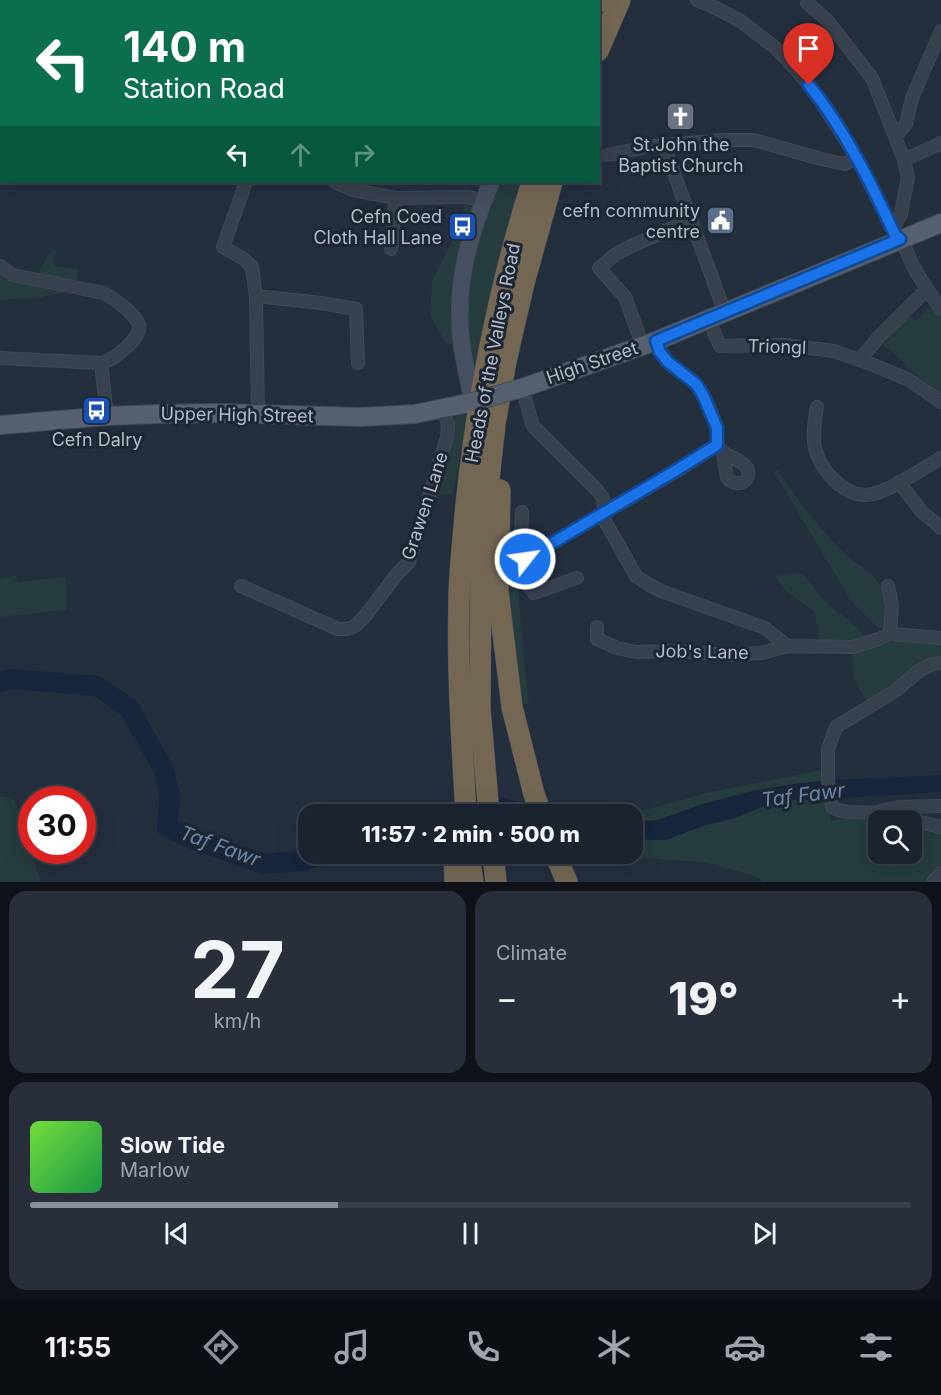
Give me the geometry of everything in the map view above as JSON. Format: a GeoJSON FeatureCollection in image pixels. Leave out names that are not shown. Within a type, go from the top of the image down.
{"type":"FeatureCollection","features":[{"type":"Feature","properties":{"kind":"highway"},"geometry":{"type":"LineString","coordinates":[[600,46],[620,0]]}},
{"type":"Feature","properties":{"kind":"highway","name":"Heads of the Valleys Road"},"geometry":{"type":"LineString","coordinates":[[466,804],[462,678],[451,616],[459,599],[469,476],[487,360],[500,297],[532,183]]}},
{"type":"Feature","properties":{"kind":"highway","name":"Heads of the Valleys Road"},"geometry":{"type":"LineString","coordinates":[[488,804],[480,709],[462,678],[481,552],[488,474],[506,361],[524,283],[552,183]]}},
{"type":"Feature","properties":{"kind":"highway"},"geometry":{"type":"LineString","coordinates":[[495,424],[502,443],[498,592],[513,707],[538,804]]}},
{"type":"Feature","properties":{"kind":"highway"},"geometry":{"type":"LineString","coordinates":[[452,804],[462,678]]}},
{"type":"Feature","properties":{"kind":"highway"},"geometry":{"type":"LineString","coordinates":[[454,864],[454,882]]}},
{"type":"Feature","properties":{"kind":"highway"},"geometry":{"type":"LineString","coordinates":[[470,864],[473,882]]}},
{"type":"Feature","properties":{"kind":"highway"},"geometry":{"type":"LineString","coordinates":[[494,864],[496,882]]}},
{"type":"Feature","properties":{"kind":"highway"},"geometry":{"type":"LineString","coordinates":[[559,864],[567,882]]}},
{"type":"Feature","properties":{"kind":"main road","name":"High Street"},"geometry":{"type":"LineString","coordinates":[[472,400],[524,390],[650,343],[717,316],[896,234],[941,223]]}},
{"type":"Feature","properties":{"kind":"main road","name":"Upper High Street"},"geometry":{"type":"LineString","coordinates":[[0,425],[107,416],[216,413],[360,417],[415,414],[472,400]]}},
{"type":"Feature","properties":{"kind":"street"},"geometry":{"type":"LineString","coordinates":[[697,0],[742,22],[777,49],[801,75],[857,158],[896,234],[905,244],[912,264],[941,309]]}},
{"type":"Feature","properties":{"kind":"street"},"geometry":{"type":"LineString","coordinates":[[807,3],[827,20],[872,78],[904,160],[908,177],[896,234]]}},
{"type":"Feature","properties":{"kind":"street"},"geometry":{"type":"LineString","coordinates":[[895,137],[906,124],[912,98],[941,31]]}},
{"type":"Feature","properties":{"kind":"street"},"geometry":{"type":"LineString","coordinates":[[607,155],[653,146],[754,140],[845,164],[857,158]]}},
{"type":"Feature","properties":{"kind":"street"},"geometry":{"type":"LineString","coordinates":[[904,160],[941,143]]}},
{"type":"Feature","properties":{"kind":"street"},"geometry":{"type":"LineString","coordinates":[[663,146],[691,220],[717,316]]}},
{"type":"Feature","properties":{"kind":"street"},"geometry":{"type":"LineString","coordinates":[[246,183],[223,247],[244,259],[252,267],[256,297],[258,414]]}},
{"type":"Feature","properties":{"kind":"street"},"geometry":{"type":"LineString","coordinates":[[337,183],[353,190],[396,198],[467,197],[483,200]]}},
{"type":"Feature","properties":{"kind":"street"},"geometry":{"type":"LineString","coordinates":[[472,400],[459,321],[460,282],[471,233],[490,183]]}},
{"type":"Feature","properties":{"kind":"street"},"geometry":{"type":"LineString","coordinates":[[391,249],[396,198]]}},
{"type":"Feature","properties":{"kind":"street"},"geometry":{"type":"LineString","coordinates":[[577,578],[534,593],[518,572],[525,559],[675,471],[720,448],[717,428],[696,384],[668,362],[650,343],[625,297],[599,268],[629,247],[691,220]]}},
{"type":"Feature","properties":{"kind":"street"},"geometry":{"type":"LineString","coordinates":[[0,266],[13,274],[104,293],[126,309],[138,324],[139,329],[132,341],[108,362],[0,358]]}},
{"type":"Feature","properties":{"kind":"street"},"geometry":{"type":"LineString","coordinates":[[861,360],[878,338],[927,289]]}},
{"type":"Feature","properties":{"kind":"street"},"geometry":{"type":"LineString","coordinates":[[256,297],[356,309],[358,363]]}},
{"type":"Feature","properties":{"kind":"street","name":"Triongl"},"geometry":{"type":"LineString","coordinates":[[717,316],[720,346],[794,346],[834,351],[900,376],[922,387],[941,402]]}},
{"type":"Feature","properties":{"kind":"street"},"geometry":{"type":"LineString","coordinates":[[101,363],[107,416]]}},
{"type":"Feature","properties":{"kind":"street"},"geometry":{"type":"LineString","coordinates":[[524,390],[533,426],[603,498],[605,521],[636,576],[661,591],[765,628],[787,646]]}},
{"type":"Feature","properties":{"kind":"street"},"geometry":{"type":"LineString","coordinates":[[817,407],[814,436],[815,448],[820,460],[835,480],[856,494],[866,495],[878,492],[941,458]]}},
{"type":"Feature","properties":{"kind":"street","name":"Grawen Lane"},"geometry":{"type":"LineString","coordinates":[[241,586],[341,630],[355,626],[409,562],[447,437],[448,425],[443,408]]}},
{"type":"Feature","properties":{"kind":"street"},"geometry":{"type":"LineString","coordinates":[[899,482],[921,511],[941,528]]}},
{"type":"Feature","properties":{"kind":"street"},"geometry":{"type":"LineString","coordinates":[[522,512],[521,541],[525,559]]}},
{"type":"Feature","properties":{"kind":"street"},"geometry":{"type":"LineString","coordinates":[[888,586],[891,605],[890,634]]}},
{"type":"Feature","properties":{"kind":"street","name":"Job's Lane"},"geometry":{"type":"LineString","coordinates":[[597,627],[597,639],[616,648],[636,652],[675,651],[730,655],[761,653],[787,646],[852,647],[890,634],[941,638]]}},
{"type":"Feature","properties":{"kind":"street"},"geometry":{"type":"LineString","coordinates":[[868,812],[839,812],[832,807],[828,780],[828,749],[836,727],[895,691],[919,671],[930,665],[941,663]]}},
{"type":"Feature","properties":{"kind":"street"},"geometry":{"type":"LineString","coordinates":[[883,810],[899,807],[941,806]]}},
{"type":"Feature","properties":{"kind":"street"},"geometry":{"type":"LineString","coordinates":[[922,823],[941,827]]}},
{"type":"Feature","properties":{"kind":"street"},"geometry":{"type":"LineString","coordinates":[[933,882],[941,873]]}},
{"type":"Feature","properties":{"kind":"green space"},"geometry":{"type":"Polygon","coordinates":[[[500,183],[522,183],[477,363],[474,362],[470,339],[470,293],[478,248],[500,183]]]}},
{"type":"Feature","properties":{"kind":"green space"},"geometry":{"type":"Polygon","coordinates":[[[465,204],[471,206],[472,211],[454,276],[450,309],[454,345],[445,342],[430,315],[432,281],[455,235],[465,204]]]}},
{"type":"Feature","properties":{"kind":"green space"},"geometry":{"type":"Polygon","coordinates":[[[52,249],[56,250],[54,266],[78,269],[77,284],[39,274],[52,249]]]}},
{"type":"Feature","properties":{"kind":"green space"},"geometry":{"type":"Polygon","coordinates":[[[0,274],[5,279],[75,290],[42,297],[0,300],[0,274]]]}},
{"type":"Feature","properties":{"kind":"green space"},"geometry":{"type":"Polygon","coordinates":[[[931,305],[941,319],[941,395],[884,344],[909,315],[916,321],[931,305]]]}},
{"type":"Feature","properties":{"kind":"green space"},"geometry":{"type":"Polygon","coordinates":[[[460,414],[469,414],[453,495],[437,494],[450,449],[454,420],[460,414]]]}},
{"type":"Feature","properties":{"kind":"green space"},"geometry":{"type":"Polygon","coordinates":[[[778,470],[825,532],[842,551],[878,582],[883,591],[886,607],[887,623],[882,628],[877,627],[852,602],[774,472],[778,470]]]}},
{"type":"Feature","properties":{"kind":"green space"},"geometry":{"type":"Polygon","coordinates":[[[516,558],[529,703],[521,705],[510,630],[508,559],[516,558]]]}},
{"type":"Feature","properties":{"kind":"green space"},"geometry":{"type":"Polygon","coordinates":[[[803,574],[827,604],[850,621],[865,636],[848,642],[819,641],[815,612],[787,592],[774,575],[803,574]]]}},
{"type":"Feature","properties":{"kind":"green space"},"geometry":{"type":"Polygon","coordinates":[[[16,576],[17,582],[66,577],[66,610],[0,617],[0,579],[16,576]]]}},
{"type":"Feature","properties":{"kind":"green space"},"geometry":{"type":"Polygon","coordinates":[[[896,641],[941,643],[941,657],[918,665],[867,702],[854,679],[852,653],[896,641]]]}},
{"type":"Feature","properties":{"kind":"green space"},"geometry":{"type":"Polygon","coordinates":[[[822,770],[825,780],[753,791],[703,804],[658,820],[643,821],[643,810],[706,793],[822,770]]]}},
{"type":"Feature","properties":{"kind":"green space"},"geometry":{"type":"Polygon","coordinates":[[[0,796],[14,799],[18,811],[18,864],[35,864],[41,882],[0,882],[0,796]]]}},
{"type":"Feature","properties":{"kind":"green space"},"geometry":{"type":"Polygon","coordinates":[[[826,799],[831,820],[868,817],[868,864],[922,864],[922,827],[941,833],[941,865],[927,882],[763,882],[753,875],[703,862],[643,858],[643,839],[666,840],[780,800],[826,799]]]}},
{"type":"Feature","properties":{"kind":"water"},"geometry":{"type":"Polygon","coordinates":[[[941,775],[941,792],[780,800],[734,818],[706,825],[665,840],[643,839],[643,821],[658,820],[703,804],[753,791],[831,780],[941,775]]]}},
{"type":"Feature","properties":{"kind":"waterway","name":"Taf Fawr"},"geometry":{"type":"LineString","coordinates":[[0,682],[11,679],[97,686],[129,708],[164,770],[170,796],[167,827],[190,838],[263,864],[298,861]]}},
{"type":"Feature","properties":{"kind":"place","name":"St.John the Baptist Church"},"geometry":{"type":"Point","coordinates":[681,116]}},
{"type":"Feature","properties":{"kind":"place","name":"cefn community centre"},"geometry":{"type":"Point","coordinates":[721,221]}},
{"type":"Feature","properties":{"kind":"place","name":"Cefn Coed Cloth Hall Lane"},"geometry":{"type":"Point","coordinates":[463,227]}},
{"type":"Feature","properties":{"kind":"place","name":"Cefn Dalry"},"geometry":{"type":"Point","coordinates":[97,411]}},
{"type":"Feature","properties":{"kind":"route"},"geometry":{"type":"LineString","coordinates":[[525,559],[717,445],[717,428],[703,395],[696,384],[668,362],[660,352],[656,341],[900,239],[895,235],[857,158],[809,85]]}}]}
